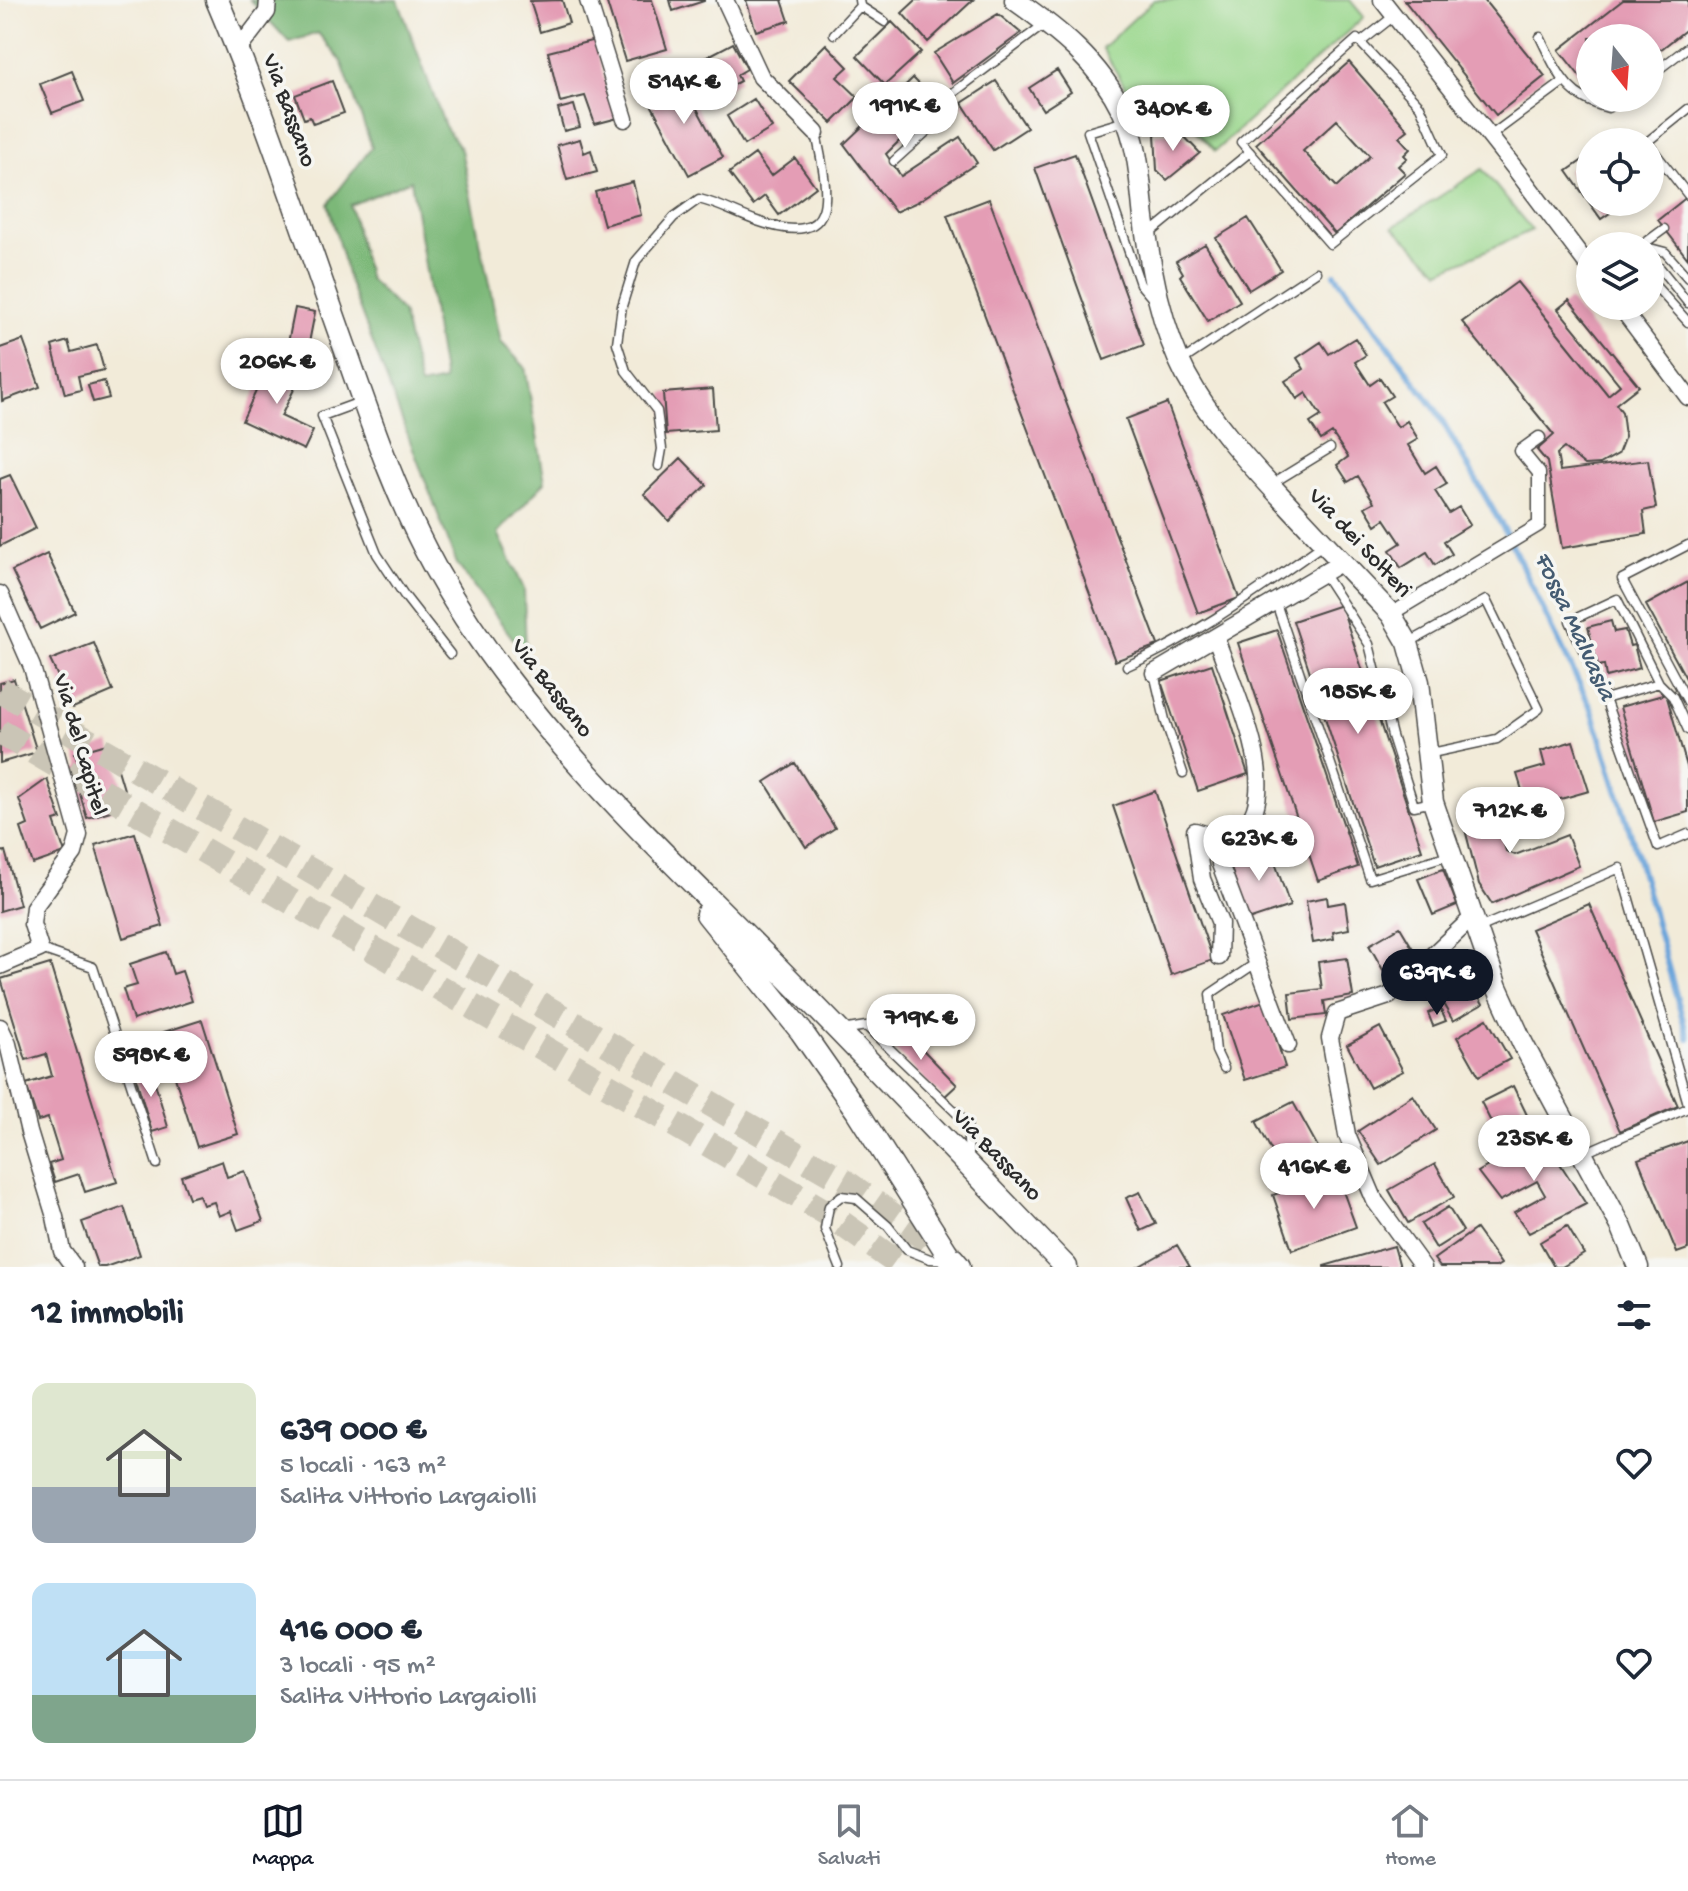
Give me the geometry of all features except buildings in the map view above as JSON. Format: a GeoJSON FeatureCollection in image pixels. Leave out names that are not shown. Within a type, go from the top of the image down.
{"type":"FeatureCollection","features":[{"type":"Feature","properties":{"kind":"main road","name":"Via Bassano"},"geometry":{"type":"LineString","coordinates":[[217,0],[238,50],[397,490],[458,608],[512,686],[613,804],[1066,1267]]}},
{"type":"Feature","properties":{"kind":"main road"},"geometry":{"type":"LineString","coordinates":[[613,804],[801,1031],[865,1123],[953,1265]]}},
{"type":"Feature","properties":{"kind":"street"},"geometry":{"type":"LineString","coordinates":[[238,50],[267,12],[268,0]]}},
{"type":"Feature","properties":{"kind":"street"},"geometry":{"type":"LineString","coordinates":[[588,0],[625,119]]}},
{"type":"Feature","properties":{"kind":"street"},"geometry":{"type":"LineString","coordinates":[[725,0],[761,77],[816,133]]}},
{"type":"Feature","properties":{"kind":"street","name":"Via dei Solteri"},"geometry":{"type":"LineString","coordinates":[[1015,0],[1082,51],[1097,69],[1126,121],[1137,158],[1146,237],[1160,306],[1180,362],[1197,392],[1236,447],[1391,614],[1408,643],[1419,682],[1433,802],[1474,924],[1509,1016],[1622,1228],[1638,1267]]}},
{"type":"Feature","properties":{"kind":"street"},"geometry":{"type":"LineString","coordinates":[[1382,0],[1576,250]]}},
{"type":"Feature","properties":{"kind":"street"},"geometry":{"type":"LineString","coordinates":[[1630,320],[1688,397]]}},
{"type":"Feature","properties":{"kind":"street"},"geometry":{"type":"LineString","coordinates":[[1391,614],[1539,525],[1539,473],[1521,451],[1539,438]]}},
{"type":"Feature","properties":{"kind":"street"},"geometry":{"type":"LineString","coordinates":[[1154,673],[1342,562]]}},
{"type":"Feature","properties":{"kind":"street","name":"Via del Capitel"},"geometry":{"type":"LineString","coordinates":[[0,594],[32,667],[79,835],[74,853],[34,907],[32,924],[40,949]]}},
{"type":"Feature","properties":{"kind":"street"},"geometry":{"type":"LineString","coordinates":[[1216,638],[1246,724],[1260,789],[1250,822],[1227,841],[1220,864],[1288,1045]]}},
{"type":"Feature","properties":{"kind":"street"},"geometry":{"type":"LineString","coordinates":[[1219,957],[1220,923],[1202,879],[1195,831],[1227,841]]}},
{"type":"Feature","properties":{"kind":"street"},"geometry":{"type":"LineString","coordinates":[[1423,1267],[1375,1201],[1347,1135],[1330,1038],[1337,1013],[1389,996],[1474,924]]}},
{"type":"Feature","properties":{"kind":"street"},"geometry":{"type":"LineString","coordinates":[[0,966],[40,949]]}},
{"type":"Feature","properties":{"kind":"street"},"geometry":{"type":"LineString","coordinates":[[0,1027],[8,1044],[62,1251],[74,1267]]}},
{"type":"Feature","properties":{"kind":"lane"},"geometry":{"type":"LineString","coordinates":[[834,34],[859,3],[885,22]]}},
{"type":"Feature","properties":{"kind":"lane"},"geometry":{"type":"LineString","coordinates":[[1361,42],[1394,15]]}},
{"type":"Feature","properties":{"kind":"lane"},"geometry":{"type":"LineString","coordinates":[[894,161],[946,114],[945,99],[1047,22]]}},
{"type":"Feature","properties":{"kind":"lane"},"geometry":{"type":"LineString","coordinates":[[1540,37],[1563,82],[1576,94]]}},
{"type":"Feature","properties":{"kind":"lane"},"geometry":{"type":"LineString","coordinates":[[1357,39],[1420,106],[1442,155],[1330,244],[1250,152],[1241,142],[1357,39]]}},
{"type":"Feature","properties":{"kind":"lane"},"geometry":{"type":"LineString","coordinates":[[1664,65],[1688,47]]}},
{"type":"Feature","properties":{"kind":"lane"},"geometry":{"type":"LineString","coordinates":[[1490,136],[1563,82]]}},
{"type":"Feature","properties":{"kind":"lane"},"geometry":{"type":"LineString","coordinates":[[1664,131],[1688,109]]}},
{"type":"Feature","properties":{"kind":"lane"},"geometry":{"type":"LineString","coordinates":[[1126,121],[1088,132],[1140,284],[1160,306]]}},
{"type":"Feature","properties":{"kind":"lane"},"geometry":{"type":"LineString","coordinates":[[659,466],[662,449],[657,411],[626,371],[617,343],[622,306],[636,261],[674,217],[699,199],[719,204],[757,221],[795,231],[815,223],[824,213],[827,184],[816,133]]}},
{"type":"Feature","properties":{"kind":"lane"},"geometry":{"type":"LineString","coordinates":[[1146,237],[1250,152]]}},
{"type":"Feature","properties":{"kind":"lane"},"geometry":{"type":"LineString","coordinates":[[1664,164],[1688,195]]}},
{"type":"Feature","properties":{"kind":"lane"},"geometry":{"type":"LineString","coordinates":[[1660,232],[1664,229]]}},
{"type":"Feature","properties":{"kind":"lane"},"geometry":{"type":"LineString","coordinates":[[1664,252],[1688,278]]}},
{"type":"Feature","properties":{"kind":"lane"},"geometry":{"type":"LineString","coordinates":[[1180,362],[1316,272]]}},
{"type":"Feature","properties":{"kind":"lane"},"geometry":{"type":"LineString","coordinates":[[1664,273],[1688,303]]}},
{"type":"Feature","properties":{"kind":"lane"},"geometry":{"type":"LineString","coordinates":[[1664,295],[1688,322]]}},
{"type":"Feature","properties":{"kind":"lane"},"geometry":{"type":"LineString","coordinates":[[364,401],[322,416],[377,554],[450,654]]}},
{"type":"Feature","properties":{"kind":"lane"},"geometry":{"type":"LineString","coordinates":[[1281,478],[1330,448]]}},
{"type":"Feature","properties":{"kind":"lane"},"geometry":{"type":"LineString","coordinates":[[1127,666],[1159,652],[1236,605],[1324,544]]}},
{"type":"Feature","properties":{"kind":"lane"},"geometry":{"type":"LineString","coordinates":[[1688,545],[1622,579],[1688,702]]}},
{"type":"Feature","properties":{"kind":"lane"},"geometry":{"type":"LineString","coordinates":[[1323,573],[1369,644],[1392,736],[1414,806],[1433,802]]}},
{"type":"Feature","properties":{"kind":"lane"},"geometry":{"type":"LineString","coordinates":[[1688,730],[1673,697],[1659,683],[1617,599],[1570,621],[1605,699],[1658,847],[1688,834]]}},
{"type":"Feature","properties":{"kind":"lane"},"geometry":{"type":"LineString","coordinates":[[1408,643],[1486,600],[1539,709],[1497,739],[1426,754]]}},
{"type":"Feature","properties":{"kind":"lane"},"geometry":{"type":"LineString","coordinates":[[1276,603],[1370,879],[1449,855]]}},
{"type":"Feature","properties":{"kind":"lane"},"geometry":{"type":"LineString","coordinates":[[1154,673],[1165,720],[1183,773]]}},
{"type":"Feature","properties":{"kind":"lane"},"geometry":{"type":"LineString","coordinates":[[1605,699],[1659,683]]}},
{"type":"Feature","properties":{"kind":"lane"},"geometry":{"type":"LineString","coordinates":[[1474,924],[1620,868],[1688,1106],[1583,1153]]}},
{"type":"Feature","properties":{"kind":"lane"},"geometry":{"type":"LineString","coordinates":[[40,949],[93,967],[157,1164]]}},
{"type":"Feature","properties":{"kind":"lane"},"geometry":{"type":"LineString","coordinates":[[1224,1068],[1216,1051],[1210,994],[1257,962]]}},
{"type":"Feature","properties":{"kind":"lane"},"geometry":{"type":"LineString","coordinates":[[840,1267],[825,1229],[829,1206],[841,1196],[856,1198],[888,1226],[907,1250],[953,1265]]}},
{"type":"Feature","properties":{"kind":"green space"},"geometry":{"type":"Polygon","coordinates":[[[250,0],[398,0],[445,126],[461,150],[501,342],[525,367],[545,482],[498,533],[524,589],[526,656],[457,564],[349,281],[328,204],[372,147],[341,61],[318,33],[289,42],[250,0]],[[411,180],[350,205],[369,279],[402,312],[420,386],[444,381],[411,180]]]}},
{"type":"Feature","properties":{"kind":"green space"},"geometry":{"type":"Polygon","coordinates":[[[1154,0],[1350,0],[1364,17],[1215,151],[1185,118],[1144,127],[1102,48],[1154,0]]]}},
{"type":"Feature","properties":{"kind":"green space"},"geometry":{"type":"Polygon","coordinates":[[[1482,169],[1532,230],[1440,271],[1393,227],[1482,169]]]}},
{"type":"Feature","properties":{"kind":"waterway","name":"Fossa Malvasia"},"geometry":{"type":"LineString","coordinates":[[1335,274],[1436,410],[1505,531],[1592,710],[1633,841],[1688,1038]]}},
{"type":"Feature","properties":{"kind":"tunnel"},"geometry":{"type":"LineString","coordinates":[[0,690],[845,1182],[953,1258]]}},
{"type":"Feature","properties":{"kind":"tunnel"},"geometry":{"type":"LineString","coordinates":[[0,732],[827,1213],[903,1267]]}}]}
